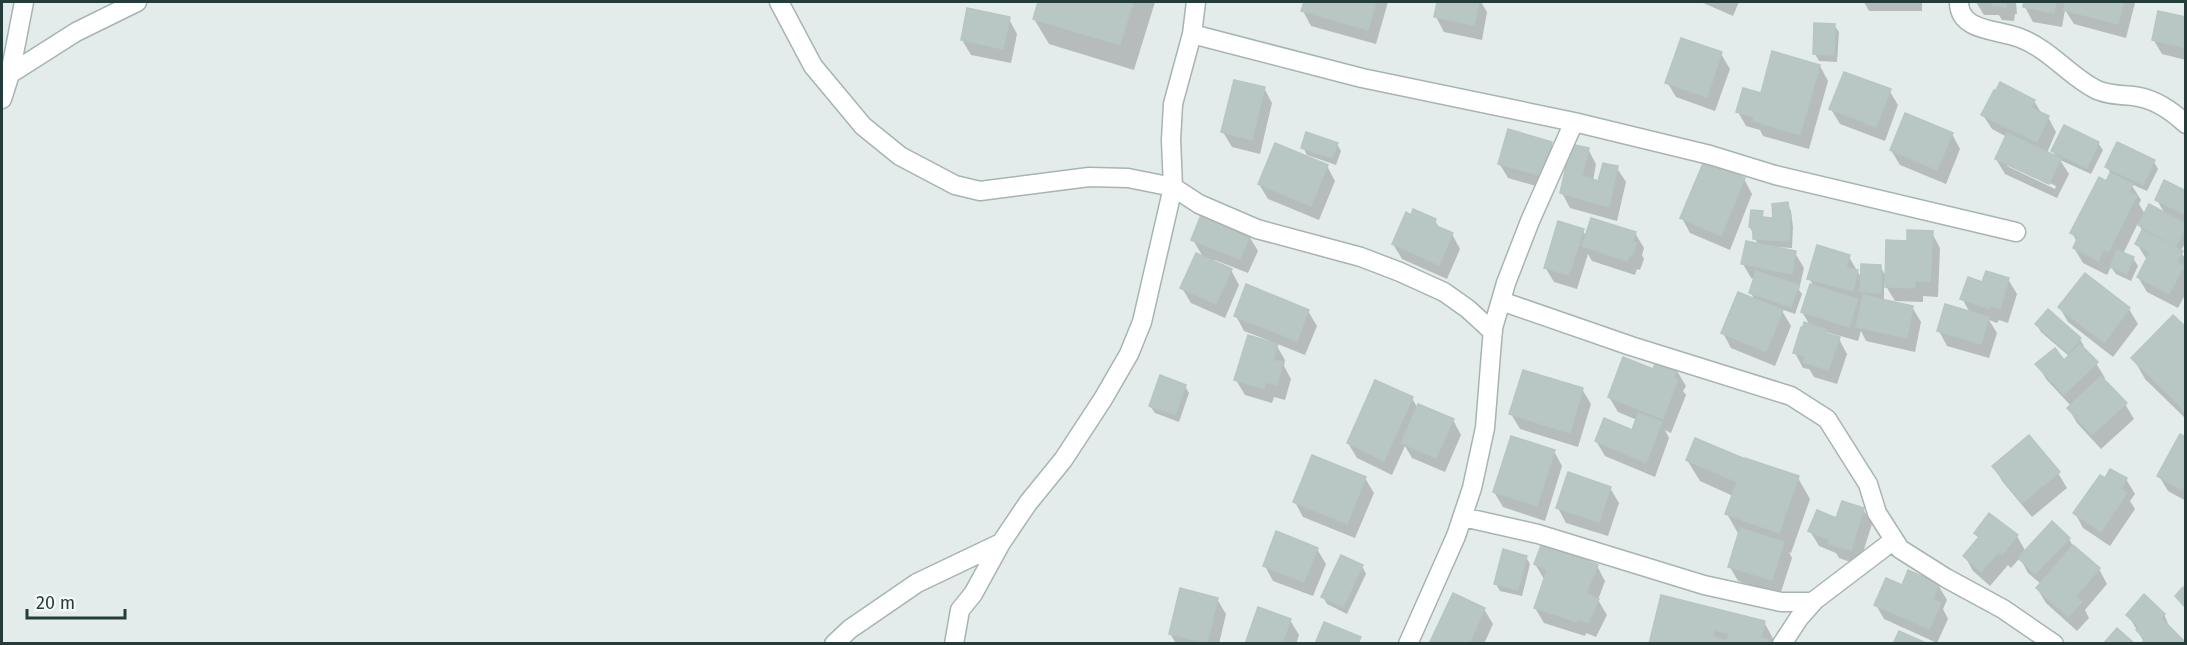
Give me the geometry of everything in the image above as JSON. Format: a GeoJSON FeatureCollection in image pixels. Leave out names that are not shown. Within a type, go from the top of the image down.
{"type":"FeatureCollection","features":[{"type":"Feature","properties":{"kind":"street"},"geometry":{"type":"LineString","coordinates":[[2,99],[10,74],[24,2]]}},
{"type":"Feature","properties":{"kind":"street"},"geometry":{"type":"LineString","coordinates":[[10,74],[76,32],[137,2]]}},
{"type":"Feature","properties":{"kind":"street"},"geometry":{"type":"LineString","coordinates":[[778,2],[813,66],[862,126],[900,156],[955,185],[980,191],[1089,177],[1128,178],[1173,187],[1199,204],[1257,229],[1361,256],[1400,272],[1444,292],[1468,309],[1493,332]]}},
{"type":"Feature","properties":{"kind":"street"},"geometry":{"type":"LineString","coordinates":[[954,644],[960,610],[973,594],[1001,543],[1028,503],[1063,460],[1103,399],[1128,354],[1142,322],[1173,187],[1173,104],[1192,34],[1196,2]]}},
{"type":"Feature","properties":{"kind":"street"},"geometry":{"type":"LineString","coordinates":[[1959,2],[1963,18],[1972,25],[2020,38],[2048,53],[2094,89],[2107,94],[2151,100],[2186,124]]}},
{"type":"Feature","properties":{"kind":"street"},"geometry":{"type":"LineString","coordinates":[[1192,34],[1362,78],[1574,122],[1710,155],[1775,175],[2016,231]]}},
{"type":"Feature","properties":{"kind":"street"},"geometry":{"type":"LineString","coordinates":[[1408,644],[1447,558],[1472,488],[1485,428],[1493,332],[1501,301],[1530,221],[1574,122]]}},
{"type":"Feature","properties":{"kind":"street"},"geometry":{"type":"LineString","coordinates":[[1501,301],[1630,346],[1791,396],[1809,407],[1827,419],[1845,446],[1868,484],[1877,513],[1900,549],[1946,578],[2003,609],[2054,644]]}},
{"type":"Feature","properties":{"kind":"street"},"geometry":{"type":"LineString","coordinates":[[1463,517],[1538,534],[1704,585],[1781,602],[1813,602]]}},
{"type":"Feature","properties":{"kind":"street"},"geometry":{"type":"LineString","coordinates":[[1782,644],[1813,602],[1894,540]]}},
{"type":"Feature","properties":{"kind":"street"},"geometry":{"type":"LineString","coordinates":[[834,644],[850,629],[917,583],[1001,543]]}},
{"type":"Feature","properties":{"kind":"building"},"geometry":{"type":"Polygon","coordinates":[[[1038,2],[1133,2],[1120,45],[1033,19],[1038,2]]]}},
{"type":"Feature","properties":{"kind":"building"},"geometry":{"type":"Polygon","coordinates":[[[1304,2],[1376,2],[1368,30],[1301,11],[1304,2]]]}},
{"type":"Feature","properties":{"kind":"building"},"geometry":{"type":"Polygon","coordinates":[[[1437,2],[1479,2],[1474,25],[1434,17],[1437,2]]]}},
{"type":"Feature","properties":{"kind":"building"},"geometry":{"type":"Polygon","coordinates":[[[1992,2],[2006,2],[2006,7],[1992,5],[1992,2]]]}},
{"type":"Feature","properties":{"kind":"building"},"geometry":{"type":"Polygon","coordinates":[[[2024,2],[2056,2],[2054,13],[2023,7],[2024,2]]]}},
{"type":"Feature","properties":{"kind":"building"},"geometry":{"type":"Polygon","coordinates":[[[2066,2],[2124,2],[2118,24],[2063,10],[2066,2]]]}},
{"type":"Feature","properties":{"kind":"building"},"geometry":{"type":"Polygon","coordinates":[[[967,8],[1010,17],[1003,49],[961,40],[967,8]]]}},
{"type":"Feature","properties":{"kind":"building"},"geometry":{"type":"Polygon","coordinates":[[[2158,11],[2186,17],[2186,48],[2152,40],[2158,11]]]}},
{"type":"Feature","properties":{"kind":"building"},"geometry":{"type":"Polygon","coordinates":[[[1814,23],[1835,24],[1834,55],[1813,54],[1814,23]]]}},
{"type":"Feature","properties":{"kind":"building"},"geometry":{"type":"Polygon","coordinates":[[[1681,38],[1722,52],[1707,97],[1665,83],[1681,38]]]}},
{"type":"Feature","properties":{"kind":"building"},"geometry":{"type":"Polygon","coordinates":[[[1772,51],[1820,65],[1800,135],[1753,121],[1754,117],[1736,112],[1743,88],[1761,93],[1772,51]]]}},
{"type":"Feature","properties":{"kind":"building"},"geometry":{"type":"Polygon","coordinates":[[[1844,72],[1891,89],[1876,127],[1829,109],[1844,72]]]}},
{"type":"Feature","properties":{"kind":"building"},"geometry":{"type":"Polygon","coordinates":[[[1234,80],[1265,87],[1252,140],[1221,132],[1234,80]]]}},
{"type":"Feature","properties":{"kind":"building"},"geometry":{"type":"Polygon","coordinates":[[[2000,82],[2035,100],[2031,108],[2049,116],[2037,142],[1981,115],[2000,82]]]}},
{"type":"Feature","properties":{"kind":"building"},"geometry":{"type":"Polygon","coordinates":[[[1905,113],[1953,133],[1937,170],[1890,150],[1905,113]]]}},
{"type":"Feature","properties":{"kind":"building"},"geometry":{"type":"Polygon","coordinates":[[[2064,125],[2099,142],[2087,168],[2051,151],[2064,125]]]}},
{"type":"Feature","properties":{"kind":"building"},"geometry":{"type":"Polygon","coordinates":[[[1508,129],[1552,142],[1542,176],[1498,164],[1508,129]]]}},
{"type":"Feature","properties":{"kind":"building"},"geometry":{"type":"Polygon","coordinates":[[[1306,132],[1338,143],[1332,158],[1301,148],[1306,132]]]}},
{"type":"Feature","properties":{"kind":"building"},"geometry":{"type":"Polygon","coordinates":[[[2007,133],[2061,158],[2049,184],[1995,159],[2007,133]]]}},
{"type":"Feature","properties":{"kind":"building"},"geometry":{"type":"Polygon","coordinates":[[[2117,142],[2155,160],[2143,185],[2105,167],[2117,142]]]}},
{"type":"Feature","properties":{"kind":"building"},"geometry":{"type":"Polygon","coordinates":[[[1275,143],[1328,165],[1311,206],[1258,184],[1275,143]]]}},
{"type":"Feature","properties":{"kind":"building"},"geometry":{"type":"Polygon","coordinates":[[[1571,144],[1589,148],[1582,176],[1598,181],[1603,163],[1618,166],[1609,207],[1560,193],[1571,144]]]}},
{"type":"Feature","properties":{"kind":"building"},"geometry":{"type":"Polygon","coordinates":[[[1704,161],[1745,178],[1721,236],[1680,218],[1704,161]]]}},
{"type":"Feature","properties":{"kind":"building"},"geometry":{"type":"Polygon","coordinates":[[[2110,173],[2133,184],[2129,192],[2137,196],[2108,252],[2104,250],[2098,261],[2073,248],[2078,237],[2070,233],[2099,177],[2106,181],[2110,173]]]}},
{"type":"Feature","properties":{"kind":"building"},"geometry":{"type":"Polygon","coordinates":[[[2164,180],[2186,191],[2186,215],[2155,200],[2164,180]]]}},
{"type":"Feature","properties":{"kind":"building"},"geometry":{"type":"Polygon","coordinates":[[[1788,202],[1789,241],[1753,239],[1753,228],[1749,227],[1751,210],[1763,211],[1762,217],[1773,218],[1772,204],[1788,202]]]}},
{"type":"Feature","properties":{"kind":"building"},"geometry":{"type":"Polygon","coordinates":[[[2149,204],[2186,224],[2176,246],[2138,225],[2149,204]]]}},
{"type":"Feature","properties":{"kind":"building"},"geometry":{"type":"Polygon","coordinates":[[[1413,209],[1436,219],[1434,225],[1453,233],[1439,265],[1392,244],[1406,212],[1411,215],[1413,209]]]}},
{"type":"Feature","properties":{"kind":"building"},"geometry":{"type":"Polygon","coordinates":[[[1201,215],[1250,235],[1240,259],[1191,240],[1201,215]]]}},
{"type":"Feature","properties":{"kind":"building"},"geometry":{"type":"Polygon","coordinates":[[[1591,218],[1636,232],[1633,242],[1637,243],[1632,256],[1629,255],[1627,261],[1582,246],[1591,218]]]}},
{"type":"Feature","properties":{"kind":"building"},"geometry":{"type":"Polygon","coordinates":[[[1558,221],[1584,229],[1569,275],[1544,268],[1558,221]]]}},
{"type":"Feature","properties":{"kind":"building"},"geometry":{"type":"Polygon","coordinates":[[[1907,230],[1933,231],[1930,282],[1915,281],[1915,288],[1885,287],[1886,240],[1907,241],[1907,230]]]}},
{"type":"Feature","properties":{"kind":"building"},"geometry":{"type":"Polygon","coordinates":[[[2142,230],[2183,251],[2177,263],[2184,266],[2169,294],[2137,277],[2150,252],[2135,244],[2142,230]]]}},
{"type":"Feature","properties":{"kind":"building"},"geometry":{"type":"Polygon","coordinates":[[[1746,241],[1796,251],[1792,274],[1741,264],[1746,241]]]}},
{"type":"Feature","properties":{"kind":"building"},"geometry":{"type":"Polygon","coordinates":[[[1817,245],[1850,255],[1846,267],[1858,270],[1853,291],[1807,279],[1817,245]]]}},
{"type":"Feature","properties":{"kind":"building"},"geometry":{"type":"Polygon","coordinates":[[[2117,250],[2134,257],[2127,274],[2110,267],[2117,250]]]}},
{"type":"Feature","properties":{"kind":"building"},"geometry":{"type":"Polygon","coordinates":[[[1196,253],[1232,269],[1216,304],[1180,288],[1196,253]]]}},
{"type":"Feature","properties":{"kind":"building"},"geometry":{"type":"Polygon","coordinates":[[[1861,264],[1881,265],[1881,293],[1860,292],[1861,264]]]}},
{"type":"Feature","properties":{"kind":"building"},"geometry":{"type":"Polygon","coordinates":[[[1756,271],[1799,285],[1791,307],[1749,293],[1756,271]]]}},
{"type":"Feature","properties":{"kind":"building"},"geometry":{"type":"Polygon","coordinates":[[[1986,271],[2009,278],[2000,309],[1990,306],[1989,309],[1960,299],[1968,277],[1982,282],[1986,271]]]}},
{"type":"Feature","properties":{"kind":"building"},"geometry":{"type":"Polygon","coordinates":[[[2085,273],[2130,308],[2104,343],[2058,307],[2085,273]]]}},
{"type":"Feature","properties":{"kind":"building"},"geometry":{"type":"Polygon","coordinates":[[[1246,284],[1309,310],[1297,341],[1234,316],[1246,284]]]}},
{"type":"Feature","properties":{"kind":"building"},"geometry":{"type":"Polygon","coordinates":[[[1810,284],[1858,299],[1849,327],[1801,312],[1810,284]]]}},
{"type":"Feature","properties":{"kind":"building"},"geometry":{"type":"Polygon","coordinates":[[[1738,292],[1783,310],[1766,352],[1721,333],[1738,292]]]}},
{"type":"Feature","properties":{"kind":"building"},"geometry":{"type":"Polygon","coordinates":[[[1863,295],[1913,306],[1907,338],[1856,327],[1863,295]]]}},
{"type":"Feature","properties":{"kind":"building"},"geometry":{"type":"Polygon","coordinates":[[[1945,304],[1989,317],[1981,344],[1937,331],[1945,304]]]}},
{"type":"Feature","properties":{"kind":"building"},"geometry":{"type":"Polygon","coordinates":[[[2048,309],[2081,338],[2068,353],[2035,324],[2048,309]]]}},
{"type":"Feature","properties":{"kind":"building"},"geometry":{"type":"Polygon","coordinates":[[[2173,315],[2186,327],[2186,412],[2131,358],[2173,315]]]}},
{"type":"Feature","properties":{"kind":"building"},"geometry":{"type":"Polygon","coordinates":[[[1804,322],[1826,329],[1825,333],[1840,337],[1828,370],[1803,362],[1805,356],[1793,353],[1804,322]]]}},
{"type":"Feature","properties":{"kind":"building"},"geometry":{"type":"Polygon","coordinates":[[[1248,335],[1278,344],[1273,360],[1283,362],[1277,385],[1266,382],[1264,389],[1234,380],[1248,335]]]}},
{"type":"Feature","properties":{"kind":"building"},"geometry":{"type":"Polygon","coordinates":[[[2080,344],[2098,362],[2064,395],[2035,364],[2055,348],[2064,360],[2080,344]]]}},
{"type":"Feature","properties":{"kind":"building"},"geometry":{"type":"Polygon","coordinates":[[[1623,357],[1653,369],[1657,359],[1678,370],[1674,377],[1678,379],[1663,419],[1608,397],[1623,357]]]}},
{"type":"Feature","properties":{"kind":"building"},"geometry":{"type":"Polygon","coordinates":[[[1523,370],[1583,388],[1570,433],[1509,414],[1523,370]]]}},
{"type":"Feature","properties":{"kind":"building"},"geometry":{"type":"Polygon","coordinates":[[[1160,375],[1186,385],[1175,415],[1149,406],[1160,375]]]}},
{"type":"Feature","properties":{"kind":"building"},"geometry":{"type":"Polygon","coordinates":[[[2101,376],[2127,403],[2092,435],[2067,408],[2101,376]]]}},
{"type":"Feature","properties":{"kind":"building"},"geometry":{"type":"Polygon","coordinates":[[[1375,380],[1413,397],[1384,461],[1347,443],[1375,380]]]}},
{"type":"Feature","properties":{"kind":"building"},"geometry":{"type":"Polygon","coordinates":[[[1418,404],[1454,419],[1436,458],[1401,443],[1418,404]]]}},
{"type":"Feature","properties":{"kind":"building"},"geometry":{"type":"Polygon","coordinates":[[[1638,413],[1662,422],[1646,463],[1595,441],[1604,418],[1632,430],[1638,413]]]}},
{"type":"Feature","properties":{"kind":"building"},"geometry":{"type":"Polygon","coordinates":[[[2180,434],[2186,437],[2186,485],[2182,490],[2157,476],[2180,434]]]}},
{"type":"Feature","properties":{"kind":"building"},"geometry":{"type":"Polygon","coordinates":[[[2029,435],[2060,472],[2022,503],[1992,466],[2029,435]]]}},
{"type":"Feature","properties":{"kind":"building"},"geometry":{"type":"Polygon","coordinates":[[[1511,436],[1555,450],[1537,506],[1493,492],[1511,436]]]}},
{"type":"Feature","properties":{"kind":"building"},"geometry":{"type":"Polygon","coordinates":[[[1695,438],[1745,459],[1799,476],[1779,533],[1725,514],[1737,482],[1686,460],[1695,438]]]}},
{"type":"Feature","properties":{"kind":"building"},"geometry":{"type":"Polygon","coordinates":[[[1312,455],[1366,477],[1347,524],[1293,502],[1312,455]]]}},
{"type":"Feature","properties":{"kind":"building"},"geometry":{"type":"Polygon","coordinates":[[[2110,469],[2127,478],[2121,489],[2127,493],[2101,532],[2073,513],[2100,475],[2105,478],[2110,469]]]}},
{"type":"Feature","properties":{"kind":"building"},"geometry":{"type":"Polygon","coordinates":[[[1568,472],[1611,487],[1599,522],[1556,508],[1568,472]]]}},
{"type":"Feature","properties":{"kind":"building"},"geometry":{"type":"Polygon","coordinates":[[[1842,501],[1864,508],[1851,550],[1828,544],[1830,540],[1808,531],[1817,510],[1836,518],[1842,501]]]}},
{"type":"Feature","properties":{"kind":"building"},"geometry":{"type":"Polygon","coordinates":[[[1989,513],[2018,535],[2002,555],[1999,551],[1981,572],[1963,556],[1979,537],[1974,533],[1989,513]]]}},
{"type":"Feature","properties":{"kind":"building"},"geometry":{"type":"Polygon","coordinates":[[[2052,521],[2070,538],[2035,574],[2018,558],[2052,521]]]}},
{"type":"Feature","properties":{"kind":"building"},"geometry":{"type":"Polygon","coordinates":[[[1740,528],[1784,542],[1772,580],[1728,567],[1740,528]]]}},
{"type":"Feature","properties":{"kind":"building"},"geometry":{"type":"Polygon","coordinates":[[[1276,531],[1318,548],[1304,582],[1263,566],[1276,531]]]}},
{"type":"Feature","properties":{"kind":"building"},"geometry":{"type":"Polygon","coordinates":[[[1542,543],[1598,565],[1586,593],[1599,599],[1588,623],[1578,619],[1577,622],[1534,608],[1547,570],[1534,564],[1542,543]]]}},
{"type":"Feature","properties":{"kind":"building"},"geometry":{"type":"Polygon","coordinates":[[[2073,545],[2100,568],[2076,596],[2082,602],[2068,617],[2036,588],[2073,545]]]}},
{"type":"Feature","properties":{"kind":"building"},"geometry":{"type":"Polygon","coordinates":[[[1503,549],[1527,556],[1518,590],[1494,584],[1503,549]]]}},
{"type":"Feature","properties":{"kind":"building"},"geometry":{"type":"Polygon","coordinates":[[[1341,555],[1363,565],[1343,607],[1321,597],[1341,555]]]}},
{"type":"Feature","properties":{"kind":"building"},"geometry":{"type":"Polygon","coordinates":[[[1908,570],[1939,584],[1933,599],[1941,603],[1929,629],[1874,605],[1886,578],[1902,585],[1908,570]]]}},
{"type":"Feature","properties":{"kind":"building"},"geometry":{"type":"Polygon","coordinates":[[[2183,587],[2186,589],[2186,608],[2175,596],[2183,587]]]}},
{"type":"Feature","properties":{"kind":"building"},"geometry":{"type":"Polygon","coordinates":[[[1180,588],[1218,598],[1207,643],[1169,634],[1180,588]]]}},
{"type":"Feature","properties":{"kind":"building"},"geometry":{"type":"Polygon","coordinates":[[[1453,593],[1485,608],[1469,644],[1429,644],[1453,593]]]}},
{"type":"Feature","properties":{"kind":"building"},"geometry":{"type":"Polygon","coordinates":[[[2144,594],[2165,614],[2161,618],[2185,642],[2183,644],[2141,644],[2145,639],[2136,630],[2139,627],[2126,615],[2144,594]]]}},
{"type":"Feature","properties":{"kind":"building"},"geometry":{"type":"Polygon","coordinates":[[[1661,595],[1765,621],[1761,638],[1768,639],[1767,644],[1649,644],[1661,595]],[[1715,630],[1713,636],[1727,641],[1729,634],[1715,630]]]}},
{"type":"Feature","properties":{"kind":"building"},"geometry":{"type":"Polygon","coordinates":[[[1258,607],[1291,619],[1282,644],[1245,644],[1258,607]]]}},
{"type":"Feature","properties":{"kind":"building"},"geometry":{"type":"Polygon","coordinates":[[[1324,622],[1361,637],[1358,644],[1315,644],[1324,622]]]}},
{"type":"Feature","properties":{"kind":"building"},"geometry":{"type":"Polygon","coordinates":[[[2117,628],[2135,644],[2103,644],[2117,628]]]}},
{"type":"Feature","properties":{"kind":"building"},"geometry":{"type":"Polygon","coordinates":[[[1899,631],[1928,644],[1893,644],[1899,631]]]}}]}
